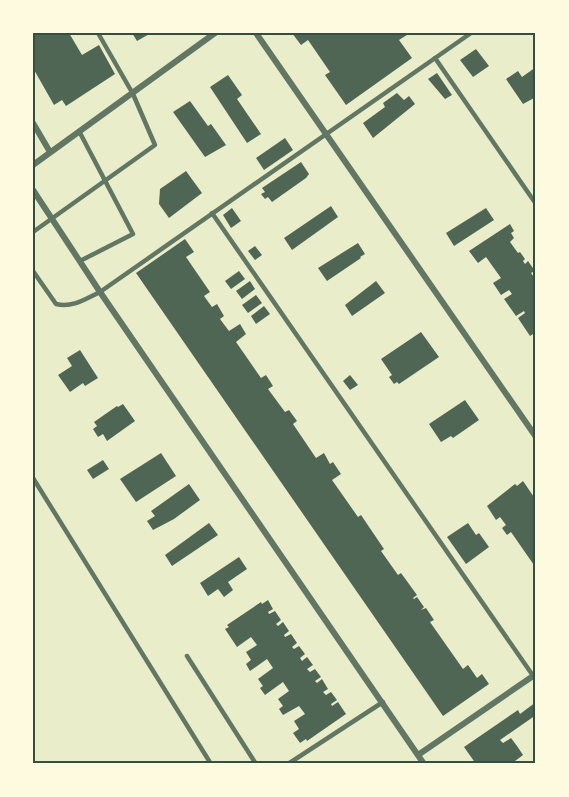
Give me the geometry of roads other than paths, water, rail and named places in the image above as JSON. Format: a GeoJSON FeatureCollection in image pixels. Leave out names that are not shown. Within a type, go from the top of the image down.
{"type":"FeatureCollection","features":[{"type":"Feature","properties":{"kind":"street"},"geometry":{"type":"LineString","coordinates":[[256,33],[536,437]]}},
{"type":"Feature","properties":{"kind":"street"},"geometry":{"type":"LineString","coordinates":[[33,165],[133,94],[211,34]]}},
{"type":"Feature","properties":{"kind":"street"},"geometry":{"type":"LineString","coordinates":[[33,123],[50,152]]}},
{"type":"Feature","properties":{"kind":"street"},"geometry":{"type":"LineString","coordinates":[[33,190],[100,292],[424,764]]}},
{"type":"Feature","properties":{"kind":"street"},"geometry":{"type":"LineString","coordinates":[[418,755],[535,677]]}},
{"type":"Feature","properties":{"kind":"lane"},"geometry":{"type":"LineString","coordinates":[[33,232],[155,144],[133,94],[98,33]]}},
{"type":"Feature","properties":{"kind":"lane"},"geometry":{"type":"LineString","coordinates":[[33,271],[56,304],[66,307],[74,305],[100,292],[471,33]]}},
{"type":"Feature","properties":{"kind":"lane"},"geometry":{"type":"LineString","coordinates":[[435,58],[536,204]]}},
{"type":"Feature","properties":{"kind":"lane"},"geometry":{"type":"LineString","coordinates":[[79,132],[133,234],[80,261]]}},
{"type":"Feature","properties":{"kind":"lane"},"geometry":{"type":"LineString","coordinates":[[213,213],[535,677]]}},
{"type":"Feature","properties":{"kind":"lane"},"geometry":{"type":"LineString","coordinates":[[33,478],[211,764]]}},
{"type":"Feature","properties":{"kind":"lane"},"geometry":{"type":"LineString","coordinates":[[187,656],[256,764]]}},
{"type":"Feature","properties":{"kind":"lane"},"geometry":{"type":"LineString","coordinates":[[288,764],[382,702]]}}]}
